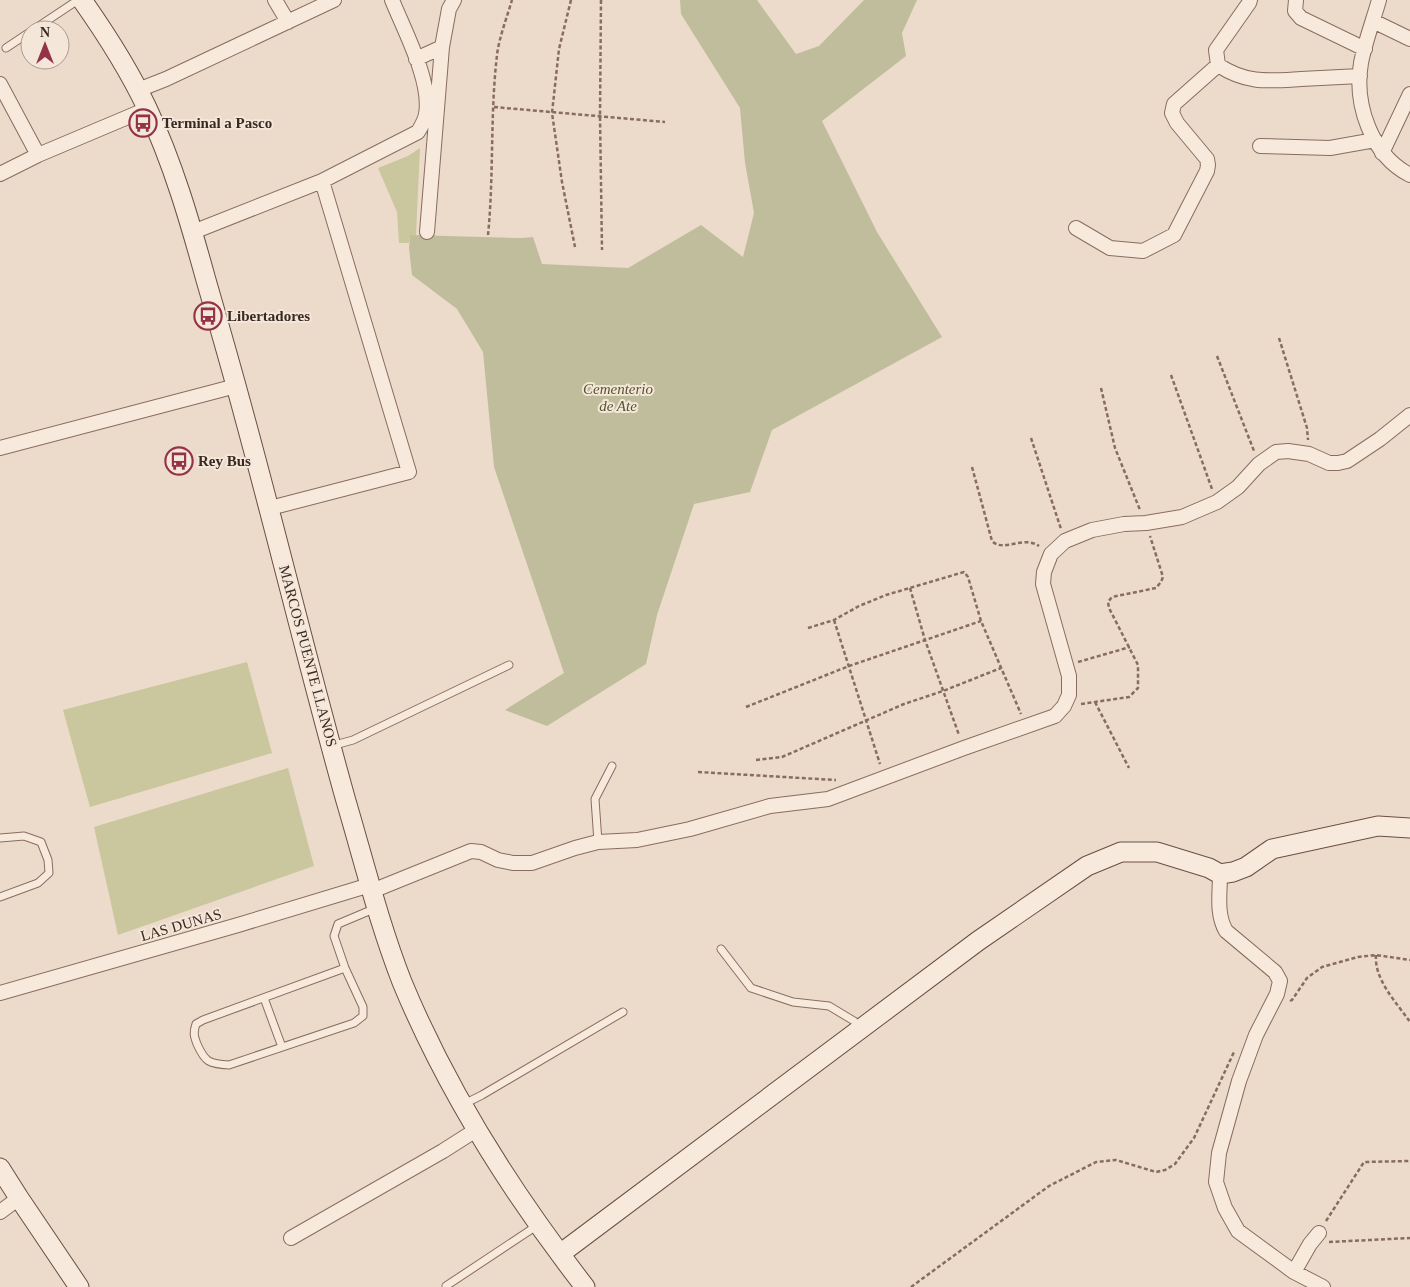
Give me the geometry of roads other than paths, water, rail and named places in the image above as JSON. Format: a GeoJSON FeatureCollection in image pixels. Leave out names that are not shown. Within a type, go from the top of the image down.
{"type":"FeatureCollection","features":[{"type":"Feature","properties":{"kind":"street","name":"MARCOS PUENTE LLANOS"},"geometry":{"type":"LineString","coordinates":[[82,0],[112,44],[138,90],[171,165],[193,232],[270,508],[331,746],[373,895],[398,971],[434,1053],[476,1130],[538,1225],[586,1287]]}},
{"type":"Feature","properties":{"kind":"street"},"geometry":{"type":"LineString","coordinates":[[275,0],[288,22]]}},
{"type":"Feature","properties":{"kind":"street"},"geometry":{"type":"LineString","coordinates":[[138,90],[166,79],[334,0]]}},
{"type":"Feature","properties":{"kind":"street"},"geometry":{"type":"LineString","coordinates":[[193,232],[322,181],[418,132],[426,114],[426,92],[416,59],[392,0]]}},
{"type":"Feature","properties":{"kind":"street"},"geometry":{"type":"LineString","coordinates":[[427,232],[442,47],[449,9],[454,0]]}},
{"type":"Feature","properties":{"kind":"street"},"geometry":{"type":"LineString","coordinates":[[1250,0],[1216,50],[1218,64],[1230,73],[1255,80],[1271,81],[1360,76]]}},
{"type":"Feature","properties":{"kind":"street"},"geometry":{"type":"LineString","coordinates":[[1296,0],[1295,11],[1301,18],[1365,48]]}},
{"type":"Feature","properties":{"kind":"street"},"geometry":{"type":"LineString","coordinates":[[1379,0],[1362,62],[1360,76],[1363,109],[1382,153],[1394,165],[1410,175]]}},
{"type":"Feature","properties":{"kind":"street"},"geometry":{"type":"LineString","coordinates":[[1373,21],[1410,39]]}},
{"type":"Feature","properties":{"kind":"street"},"geometry":{"type":"LineString","coordinates":[[416,59],[442,47]]}},
{"type":"Feature","properties":{"kind":"street"},"geometry":{"type":"LineString","coordinates":[[1076,228],[1110,248],[1142,251],[1174,235],[1207,171],[1208,165],[1207,159],[1172,113],[1174,104],[1218,64]]}},
{"type":"Feature","properties":{"kind":"street"},"geometry":{"type":"LineString","coordinates":[[0,84],[38,155]]}},
{"type":"Feature","properties":{"kind":"street"},"geometry":{"type":"LineString","coordinates":[[1382,153],[1410,94]]}},
{"type":"Feature","properties":{"kind":"street"},"geometry":{"type":"LineString","coordinates":[[0,174],[38,155],[147,109]]}},
{"type":"Feature","properties":{"kind":"street"},"geometry":{"type":"LineString","coordinates":[[1260,146],[1330,148],[1375,140]]}},
{"type":"Feature","properties":{"kind":"street"},"geometry":{"type":"LineString","coordinates":[[270,508],[409,472],[322,181]]}},
{"type":"Feature","properties":{"kind":"street"},"geometry":{"type":"LineString","coordinates":[[0,448],[236,386]]}},
{"type":"Feature","properties":{"kind":"street","name":"LAS DUNAS"},"geometry":{"type":"LineString","coordinates":[[0,993],[238,925],[373,895],[471,851],[481,852],[498,860],[514,863],[532,863],[598,842],[637,840],[690,829],[770,806],[828,799],[1055,716],[1064,706],[1069,695],[1070,676],[1043,584],[1044,572],[1051,554],[1065,541],[1092,530],[1182,517],[1216,502],[1238,487],[1259,464],[1276,452],[1288,451],[1309,454],[1329,462],[1347,461],[1410,415]]}},
{"type":"Feature","properties":{"kind":"street"},"geometry":{"type":"LineString","coordinates":[[560,1254],[978,941],[1087,866],[1121,852],[1157,852],[1209,868],[1220,874],[1246,867],[1272,849],[1378,826],[1410,828]]}},
{"type":"Feature","properties":{"kind":"street"},"geometry":{"type":"LineString","coordinates":[[1220,874],[1222,924],[1226,931],[1275,972],[1280,982],[1277,994],[1256,1035],[1239,1081],[1219,1152],[1216,1182],[1225,1208],[1238,1231],[1294,1272],[1323,1287]]}},
{"type":"Feature","properties":{"kind":"street"},"geometry":{"type":"LineString","coordinates":[[292,1238],[476,1130]]}},
{"type":"Feature","properties":{"kind":"street"},"geometry":{"type":"LineString","coordinates":[[0,1168],[79,1287]]}},
{"type":"Feature","properties":{"kind":"street"},"geometry":{"type":"LineString","coordinates":[[0,1212],[19,1198]]}},
{"type":"Feature","properties":{"kind":"street"},"geometry":{"type":"LineString","coordinates":[[1294,1272],[1314,1238]]}},
{"type":"Feature","properties":{"kind":"lane"},"geometry":{"type":"LineString","coordinates":[[48,20],[78,0]]}},
{"type":"Feature","properties":{"kind":"lane"},"geometry":{"type":"LineString","coordinates":[[6,48],[20,38]]}},
{"type":"Feature","properties":{"kind":"lane"},"geometry":{"type":"LineString","coordinates":[[331,746],[352,740],[509,666]]}},
{"type":"Feature","properties":{"kind":"lane"},"geometry":{"type":"LineString","coordinates":[[598,842],[595,799],[612,766]]}},
{"type":"Feature","properties":{"kind":"lane"},"geometry":{"type":"LineString","coordinates":[[0,838],[24,836],[41,842],[48,860],[49,873],[38,883],[0,897]]}},
{"type":"Feature","properties":{"kind":"lane"},"geometry":{"type":"LineString","coordinates":[[345,968],[196,1024],[193,1034],[202,1057],[215,1064],[229,1065],[354,1023],[363,1016],[363,1007],[345,968],[334,936],[338,924],[373,895]]}},
{"type":"Feature","properties":{"kind":"lane"},"geometry":{"type":"LineString","coordinates":[[721,949],[751,988],[793,1002],[829,1006],[854,1021],[862,1029]]}},
{"type":"Feature","properties":{"kind":"lane"},"geometry":{"type":"LineString","coordinates":[[264,998],[282,1047]]}},
{"type":"Feature","properties":{"kind":"lane"},"geometry":{"type":"LineString","coordinates":[[462,1105],[623,1012]]}},
{"type":"Feature","properties":{"kind":"lane"},"geometry":{"type":"LineString","coordinates":[[446,1286],[538,1225]]}},
{"type":"Feature","properties":{"kind":"place","name":"Terminal a Pasco"},"geometry":{"type":"Point","coordinates":[143,123]}},
{"type":"Feature","properties":{"kind":"place","name":"Libertadores"},"geometry":{"type":"Point","coordinates":[208,316]}},
{"type":"Feature","properties":{"kind":"place","name":"Rey Bus"},"geometry":{"type":"Point","coordinates":[179,461]}},
{"type":"Feature","properties":{"kind":"park label","name":"Cementerio de Ate"},"geometry":{"type":"Point","coordinates":[618,398]}}]}
